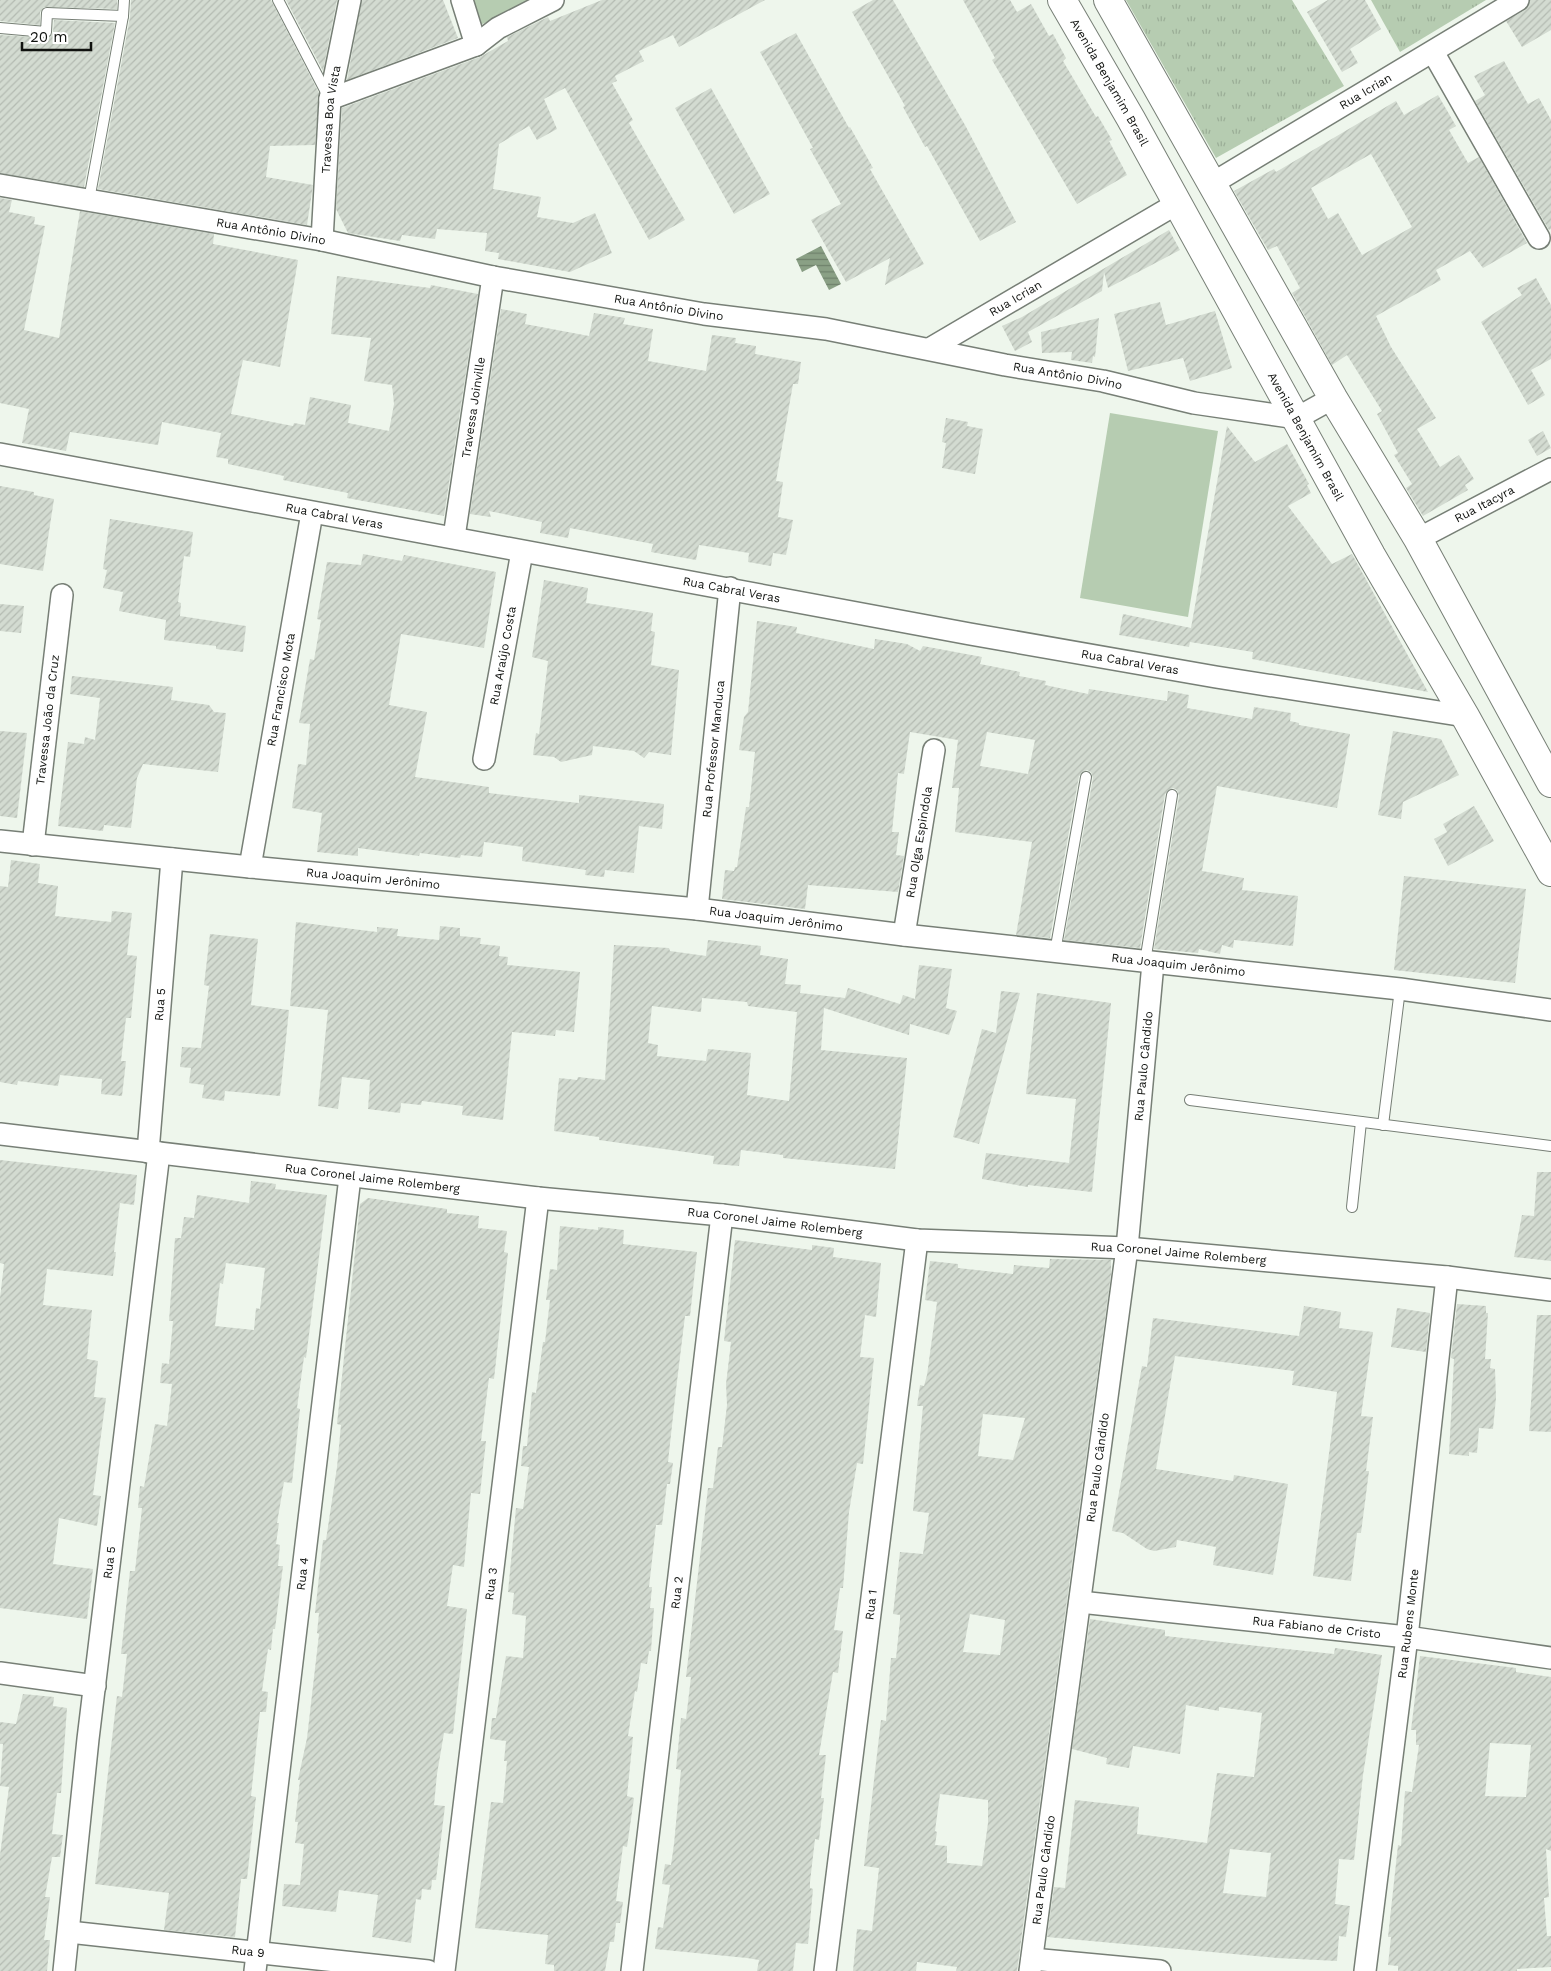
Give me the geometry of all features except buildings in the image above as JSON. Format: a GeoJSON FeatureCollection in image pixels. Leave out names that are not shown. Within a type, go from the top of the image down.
{"type":"FeatureCollection","features":[{"type":"Feature","properties":{"kind":"main road","name":"Avenida Benjamim Brasil"},"geometry":{"type":"LineString","coordinates":[[1062,0],[1178,203],[1371,555],[1465,716],[1551,872]]}},
{"type":"Feature","properties":{"kind":"main road"},"geometry":{"type":"LineString","coordinates":[[1086,41],[1113,10],[1213,183],[1333,398],[1418,539],[1551,783]]}},
{"type":"Feature","properties":{"kind":"street","name":"Travessa Boa Vista"},"geometry":{"type":"LineString","coordinates":[[322,240],[330,100],[350,0]]}},
{"type":"Feature","properties":{"kind":"street"},"geometry":{"type":"LineString","coordinates":[[462,0],[476,45]]}},
{"type":"Feature","properties":{"kind":"street"},"geometry":{"type":"LineString","coordinates":[[330,100],[476,45],[498,28],[553,0]]}},
{"type":"Feature","properties":{"kind":"street","name":"Rua Icrian"},"geometry":{"type":"LineString","coordinates":[[1213,183],[1518,0]]}},
{"type":"Feature","properties":{"kind":"street"},"geometry":{"type":"LineString","coordinates":[[1433,52],[1539,238]]}},
{"type":"Feature","properties":{"kind":"street","name":"Rua Antônio Divino"},"geometry":{"type":"LineString","coordinates":[[0,185],[322,240],[493,277],[704,314],[826,329],[1006,364],[1104,380],[1194,403],[1297,418]]}},
{"type":"Feature","properties":{"kind":"street","name":"Rua Icrian"},"geometry":{"type":"LineString","coordinates":[[931,348],[1178,203]]}},
{"type":"Feature","properties":{"kind":"street","name":"Travessa Joinville"},"geometry":{"type":"LineString","coordinates":[[454,537],[493,277]]}},
{"type":"Feature","properties":{"kind":"street"},"geometry":{"type":"LineString","coordinates":[[1297,418],[1333,398]]}},
{"type":"Feature","properties":{"kind":"street","name":"Rua Cabral Veras"},"geometry":{"type":"LineString","coordinates":[[0,454],[312,513],[454,537],[522,552],[1216,677],[1465,716]]}},
{"type":"Feature","properties":{"kind":"street","name":"Rua Itacyra"},"geometry":{"type":"LineString","coordinates":[[1418,539],[1551,469]]}},
{"type":"Feature","properties":{"kind":"street","name":"Rua Francisco Mota"},"geometry":{"type":"LineString","coordinates":[[250,867],[312,513]]}},
{"type":"Feature","properties":{"kind":"street","name":"Rua Araújo Costa"},"geometry":{"type":"LineString","coordinates":[[484,759],[522,552]]}},
{"type":"Feature","properties":{"kind":"street","name":"Rua Professor Manduca"},"geometry":{"type":"LineString","coordinates":[[698,909],[730,588]]}},
{"type":"Feature","properties":{"kind":"street","name":"Travessa João da Cruz"},"geometry":{"type":"LineString","coordinates":[[33,845],[62,595]]}},
{"type":"Feature","properties":{"kind":"street","name":"Rua Olga Espindola"},"geometry":{"type":"LineString","coordinates":[[904,935],[934,750]]}},
{"type":"Feature","properties":{"kind":"street","name":"Rua Joaquim Jerônimo"},"geometry":{"type":"LineString","coordinates":[[0,841],[250,867],[698,909],[1149,963],[1400,989],[1551,1010]]}},
{"type":"Feature","properties":{"kind":"street","name":"Rua 5"},"geometry":{"type":"LineString","coordinates":[[64,1971],[154,1153],[172,859]]}},
{"type":"Feature","properties":{"kind":"street","name":"Rua Paulo Cândido"},"geometry":{"type":"LineString","coordinates":[[1031,1965],[1127,1248],[1149,963]]}},
{"type":"Feature","properties":{"kind":"street","name":"Rua Coronel Jaime Rolemberg"},"geometry":{"type":"LineString","coordinates":[[0,1134],[538,1198],[722,1215],[917,1240],[1127,1248],[1447,1277],[1551,1290]]}},
{"type":"Feature","properties":{"kind":"street","name":"Rua 4"},"geometry":{"type":"LineString","coordinates":[[256,1961],[350,1176]]}},
{"type":"Feature","properties":{"kind":"street","name":"Rua 3"},"geometry":{"type":"LineString","coordinates":[[444,1971],[538,1198]]}},
{"type":"Feature","properties":{"kind":"street","name":"Rua 2"},"geometry":{"type":"LineString","coordinates":[[632,1971],[722,1215]]}},
{"type":"Feature","properties":{"kind":"street","name":"Rua 1"},"geometry":{"type":"LineString","coordinates":[[825,1971],[917,1240]]}},
{"type":"Feature","properties":{"kind":"street","name":"Rua Rubens Monte"},"geometry":{"type":"LineString","coordinates":[[1365,1971],[1407,1637],[1447,1277]]}},
{"type":"Feature","properties":{"kind":"street","name":"Rua Fabiano de Cristo"},"geometry":{"type":"LineString","coordinates":[[1080,1602],[1407,1637],[1551,1658]]}},
{"type":"Feature","properties":{"kind":"street"},"geometry":{"type":"LineString","coordinates":[[0,1673],[95,1686]]}},
{"type":"Feature","properties":{"kind":"street","name":"Rua 9"},"geometry":{"type":"LineString","coordinates":[[69,1932],[256,1961],[428,1971]]}},
{"type":"Feature","properties":{"kind":"street"},"geometry":{"type":"LineString","coordinates":[[1031,1965],[1160,1971]]}},
{"type":"Feature","properties":{"kind":"lane"},"geometry":{"type":"LineString","coordinates":[[89,200],[123,16],[124,0]]}},
{"type":"Feature","properties":{"kind":"lane"},"geometry":{"type":"LineString","coordinates":[[278,0],[330,100]]}},
{"type":"Feature","properties":{"kind":"lane"},"geometry":{"type":"LineString","coordinates":[[0,28],[46,32],[47,13],[123,16]]}},
{"type":"Feature","properties":{"kind":"lane"},"geometry":{"type":"LineString","coordinates":[[1055,952],[1086,777]]}},
{"type":"Feature","properties":{"kind":"lane"},"geometry":{"type":"LineString","coordinates":[[1149,963],[1172,795]]}},
{"type":"Feature","properties":{"kind":"lane"},"geometry":{"type":"LineString","coordinates":[[1383,1125],[1400,989]]}},
{"type":"Feature","properties":{"kind":"lane"},"geometry":{"type":"LineString","coordinates":[[1190,1100],[1551,1146]]}},
{"type":"Feature","properties":{"kind":"lane"},"geometry":{"type":"LineString","coordinates":[[1352,1207],[1361,1122]]}},
{"type":"Feature","properties":{"kind":"green space"},"geometry":{"type":"Polygon","coordinates":[[[472,0],[539,0],[480,25],[472,0]]]}},
{"type":"Feature","properties":{"kind":"green space"},"geometry":{"type":"Polygon","coordinates":[[[1126,0],[1292,0],[1344,86],[1216,158],[1126,0]]]}},
{"type":"Feature","properties":{"kind":"green space"},"geometry":{"type":"Polygon","coordinates":[[[1371,0],[1486,0],[1400,52],[1371,0]]]}},
{"type":"Feature","properties":{"kind":"green space"},"geometry":{"type":"Polygon","coordinates":[[[1110,413],[1218,431],[1188,617],[1080,598],[1110,413]]]}},
{"type":"Feature","properties":{"kind":"shaded area"},"geometry":{"type":"Polygon","coordinates":[[[821,246],[841,284],[829,290],[816,265],[802,272],[796,259],[821,246]]]}}]}
